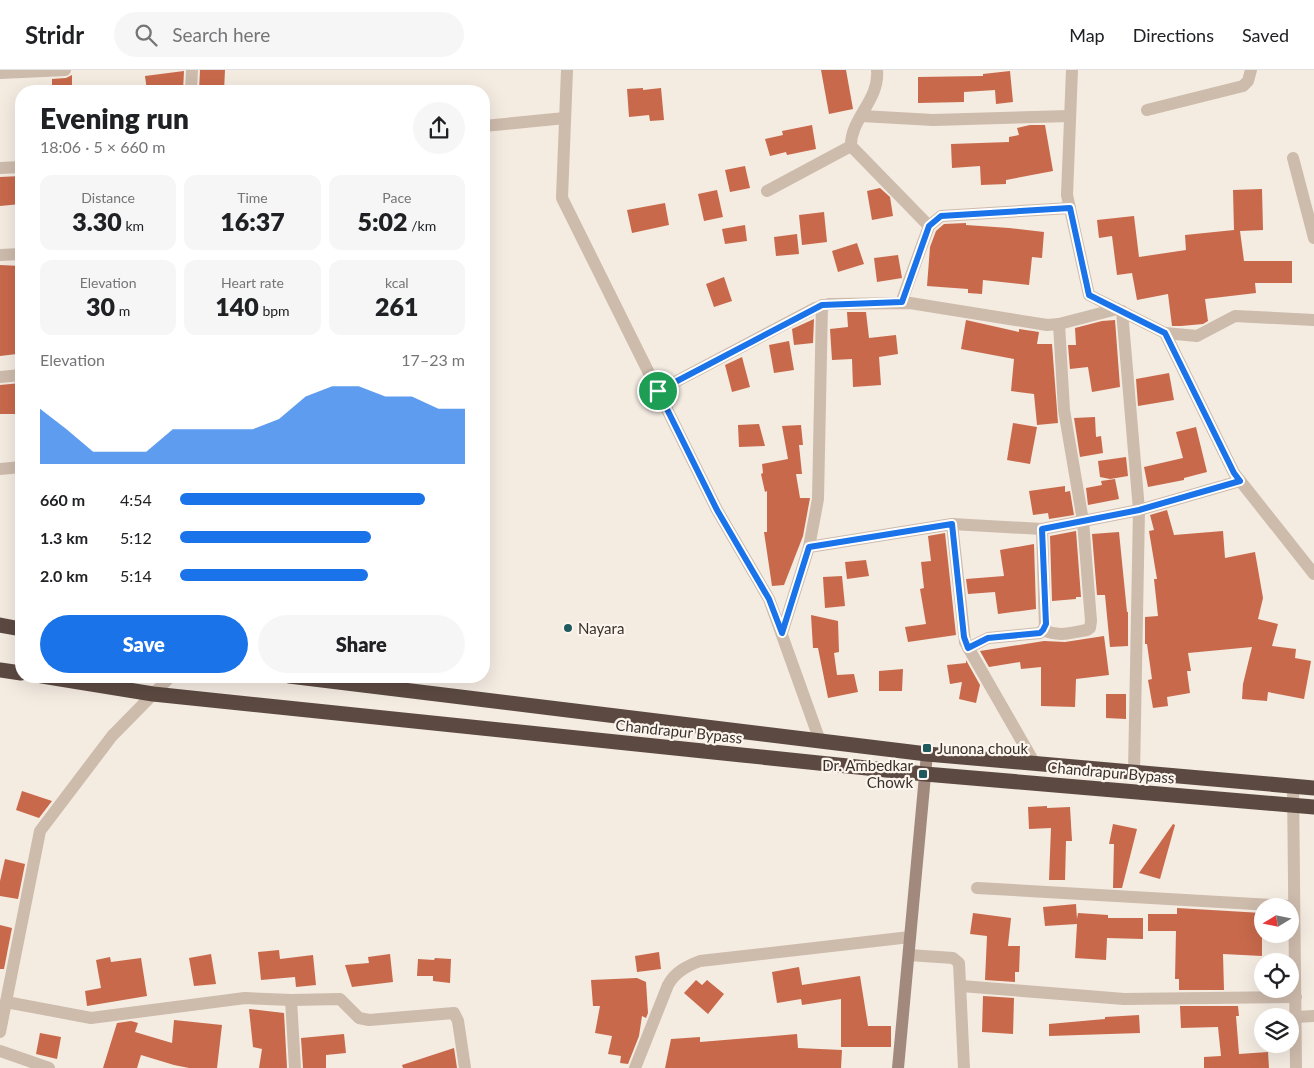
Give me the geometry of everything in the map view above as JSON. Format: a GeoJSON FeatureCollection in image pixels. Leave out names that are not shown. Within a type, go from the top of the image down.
{"type":"FeatureCollection","features":[{"type":"Feature","properties":{"kind":"highway"},"geometry":{"type":"LineString","coordinates":[[0,625],[15,628]]}},
{"type":"Feature","properties":{"kind":"highway"},"geometry":{"type":"LineString","coordinates":[[0,670],[15,672]]}},
{"type":"Feature","properties":{"kind":"highway","name":"Chandrapur Bypass"},"geometry":{"type":"LineString","coordinates":[[86,683],[154,694],[925,774],[1314,808]]}},
{"type":"Feature","properties":{"kind":"highway","name":"Chandrapur Bypass"},"geometry":{"type":"LineString","coordinates":[[346,683],[926,754],[1314,788]]}},
{"type":"Feature","properties":{"kind":"main road"},"geometry":{"type":"LineString","coordinates":[[898,1068],[926,754]]}},
{"type":"Feature","properties":{"kind":"street"},"geometry":{"type":"LineString","coordinates":[[0,73],[65,70]]}},
{"type":"Feature","properties":{"kind":"street"},"geometry":{"type":"LineString","coordinates":[[191,85],[192,70]]}},
{"type":"Feature","properties":{"kind":"street"},"geometry":{"type":"LineString","coordinates":[[567,70],[562,198],[717,510],[769,599],[820,741]]}},
{"type":"Feature","properties":{"kind":"street"},"geometry":{"type":"LineString","coordinates":[[877,70],[876,89],[851,137],[851,146],[929,226]]}},
{"type":"Feature","properties":{"kind":"street"},"geometry":{"type":"LineString","coordinates":[[1072,70],[1067,195],[1089,295],[1165,333],[1197,336],[1235,316],[1314,320]]}},
{"type":"Feature","properties":{"kind":"street"},"geometry":{"type":"LineString","coordinates":[[1147,110],[1243,86],[1248,81],[1252,70]]}},
{"type":"Feature","properties":{"kind":"street"},"geometry":{"type":"LineString","coordinates":[[862,116],[933,120],[1070,116]]}},
{"type":"Feature","properties":{"kind":"street"},"geometry":{"type":"LineString","coordinates":[[490,125],[565,118]]}},
{"type":"Feature","properties":{"kind":"street"},"geometry":{"type":"LineString","coordinates":[[767,191],[851,146]]}},
{"type":"Feature","properties":{"kind":"street"},"geometry":{"type":"LineString","coordinates":[[1293,158],[1314,238]]}},
{"type":"Feature","properties":{"kind":"street"},"geometry":{"type":"LineString","coordinates":[[0,168],[15,167]]}},
{"type":"Feature","properties":{"kind":"street"},"geometry":{"type":"LineString","coordinates":[[902,302],[929,226],[941,216],[1070,208]]}},
{"type":"Feature","properties":{"kind":"street"},"geometry":{"type":"LineString","coordinates":[[0,255],[15,254]]}},
{"type":"Feature","properties":{"kind":"street"},"geometry":{"type":"LineString","coordinates":[[658,391],[822,305],[902,302],[1036,324],[1059,324],[1120,310]]}},
{"type":"Feature","properties":{"kind":"street"},"geometry":{"type":"LineString","coordinates":[[782,633],[809,547],[818,499],[822,305]]}},
{"type":"Feature","properties":{"kind":"street"},"geometry":{"type":"LineString","coordinates":[[1120,310],[1139,510],[1134,772]]}},
{"type":"Feature","properties":{"kind":"street"},"geometry":{"type":"LineString","coordinates":[[1043,630],[1060,635],[1090,628],[1091,621],[1083,521],[1065,415],[1059,324]]}},
{"type":"Feature","properties":{"kind":"street"},"geometry":{"type":"LineString","coordinates":[[1165,333],[1234,473],[1314,574]]}},
{"type":"Feature","properties":{"kind":"street"},"geometry":{"type":"LineString","coordinates":[[0,377],[15,376]]}},
{"type":"Feature","properties":{"kind":"street"},"geometry":{"type":"LineString","coordinates":[[0,469],[15,468]]}},
{"type":"Feature","properties":{"kind":"street"},"geometry":{"type":"LineString","coordinates":[[809,547],[952,524],[1042,529],[1139,510],[1240,481]]}},
{"type":"Feature","properties":{"kind":"street"},"geometry":{"type":"LineString","coordinates":[[952,524],[964,637],[968,648],[1036,764]]}},
{"type":"Feature","properties":{"kind":"street"},"geometry":{"type":"LineString","coordinates":[[968,648],[988,638],[1040,633],[1043,630],[1046,624],[1042,529]]}},
{"type":"Feature","properties":{"kind":"street"},"geometry":{"type":"LineString","coordinates":[[0,1032],[40,831],[112,736],[164,683]]}},
{"type":"Feature","properties":{"kind":"street"},"geometry":{"type":"LineString","coordinates":[[1292,898],[1293,786]]}},
{"type":"Feature","properties":{"kind":"street"},"geometry":{"type":"LineString","coordinates":[[978,888],[1254,904]]}},
{"type":"Feature","properties":{"kind":"street"},"geometry":{"type":"LineString","coordinates":[[635,1068],[668,985],[672,978],[690,965],[700,961],[910,937]]}},
{"type":"Feature","properties":{"kind":"street"},"geometry":{"type":"LineString","coordinates":[[909,955],[956,959],[960,966],[964,1068]]}},
{"type":"Feature","properties":{"kind":"street"},"geometry":{"type":"LineString","coordinates":[[961,986],[1124,999],[1254,997]]}},
{"type":"Feature","properties":{"kind":"street"},"geometry":{"type":"LineString","coordinates":[[6,1002],[91,1018],[245,998],[292,1000],[340,999],[359,1018],[369,1020],[454,1013],[458,1021],[465,1068]]}},
{"type":"Feature","properties":{"kind":"street"},"geometry":{"type":"LineString","coordinates":[[292,1000],[295,1068]]}},
{"type":"Feature","properties":{"kind":"street"},"geometry":{"type":"LineString","coordinates":[[1299,1017],[1314,1016]]}},
{"type":"Feature","properties":{"kind":"street"},"geometry":{"type":"LineString","coordinates":[[0,1050],[48,1068]]}},
{"type":"Feature","properties":{"kind":"street"},"geometry":{"type":"LineString","coordinates":[[1296,1053],[1296,1068]]}},
{"type":"Feature","properties":{"kind":"building"},"geometry":{"type":"Polygon","coordinates":[[[200,70],[225,70],[224,85],[199,85],[200,70]]]}},
{"type":"Feature","properties":{"kind":"building"},"geometry":{"type":"Polygon","coordinates":[[[821,70],[846,70],[853,109],[829,114],[821,70]]]}},
{"type":"Feature","properties":{"kind":"building"},"geometry":{"type":"Polygon","coordinates":[[[184,71],[183,85],[146,85],[145,76],[184,71]]]}},
{"type":"Feature","properties":{"kind":"building"},"geometry":{"type":"Polygon","coordinates":[[[1010,71],[1013,102],[996,104],[995,90],[964,92],[964,102],[918,103],[918,77],[983,76],[983,74],[1010,71]]]}},
{"type":"Feature","properties":{"kind":"building"},"geometry":{"type":"Polygon","coordinates":[[[72,75],[72,85],[52,85],[52,79],[66,78],[72,75]]]}},
{"type":"Feature","properties":{"kind":"building"},"geometry":{"type":"Polygon","coordinates":[[[643,88],[643,90],[661,88],[664,120],[650,121],[649,115],[629,117],[627,89],[643,88]]]}},
{"type":"Feature","properties":{"kind":"building"},"geometry":{"type":"Polygon","coordinates":[[[812,125],[816,149],[787,155],[786,152],[770,156],[765,139],[783,135],[782,131],[812,125]]]}},
{"type":"Feature","properties":{"kind":"building"},"geometry":{"type":"Polygon","coordinates":[[[1030,125],[1045,125],[1053,171],[1006,180],[1006,184],[981,185],[980,166],[952,168],[951,144],[1009,142],[1009,137],[1019,135],[1017,128],[1030,125]]]}},
{"type":"Feature","properties":{"kind":"building"},"geometry":{"type":"Polygon","coordinates":[[[745,166],[750,188],[730,192],[725,170],[745,166]]]}},
{"type":"Feature","properties":{"kind":"building"},"geometry":{"type":"Polygon","coordinates":[[[15,176],[15,205],[0,206],[0,177],[15,176]]]}},
{"type":"Feature","properties":{"kind":"building"},"geometry":{"type":"Polygon","coordinates":[[[880,188],[890,197],[893,216],[872,220],[867,191],[880,188]]]}},
{"type":"Feature","properties":{"kind":"building"},"geometry":{"type":"Polygon","coordinates":[[[1262,189],[1263,230],[1240,231],[1244,261],[1292,261],[1292,283],[1255,283],[1256,293],[1205,299],[1208,321],[1203,324],[1172,326],[1168,294],[1137,300],[1132,273],[1117,275],[1112,236],[1099,238],[1097,220],[1134,216],[1139,257],[1186,250],[1185,235],[1234,230],[1233,190],[1262,189]]]}},
{"type":"Feature","properties":{"kind":"building"},"geometry":{"type":"Polygon","coordinates":[[[717,190],[723,217],[704,221],[698,194],[717,190]]]}},
{"type":"Feature","properties":{"kind":"building"},"geometry":{"type":"Polygon","coordinates":[[[665,203],[669,225],[632,233],[627,210],[665,203]]]}},
{"type":"Feature","properties":{"kind":"building"},"geometry":{"type":"Polygon","coordinates":[[[824,212],[827,242],[802,245],[799,215],[824,212]]]}},
{"type":"Feature","properties":{"kind":"building"},"geometry":{"type":"Polygon","coordinates":[[[966,223],[966,225],[1044,232],[1042,258],[1032,257],[1029,285],[983,280],[982,294],[968,293],[968,289],[927,286],[930,247],[936,231],[944,224],[966,223]]]}},
{"type":"Feature","properties":{"kind":"building"},"geometry":{"type":"Polygon","coordinates":[[[745,225],[747,241],[725,244],[722,229],[745,225]]]}},
{"type":"Feature","properties":{"kind":"building"},"geometry":{"type":"Polygon","coordinates":[[[797,234],[799,254],[776,256],[774,237],[797,234]]]}},
{"type":"Feature","properties":{"kind":"building"},"geometry":{"type":"Polygon","coordinates":[[[857,243],[864,264],[838,272],[832,251],[857,243]]]}},
{"type":"Feature","properties":{"kind":"building"},"geometry":{"type":"Polygon","coordinates":[[[898,255],[902,278],[877,282],[874,258],[898,255]]]}},
{"type":"Feature","properties":{"kind":"building"},"geometry":{"type":"Polygon","coordinates":[[[0,265],[15,266],[15,354],[0,356],[0,265]]]}},
{"type":"Feature","properties":{"kind":"building"},"geometry":{"type":"Polygon","coordinates":[[[724,277],[732,301],[714,307],[706,284],[724,277]]]}},
{"type":"Feature","properties":{"kind":"building"},"geometry":{"type":"Polygon","coordinates":[[[847,312],[866,312],[869,338],[896,335],[898,354],[879,357],[881,385],[853,387],[852,359],[832,360],[830,329],[848,327],[847,312]]]}},
{"type":"Feature","properties":{"kind":"building"},"geometry":{"type":"Polygon","coordinates":[[[814,319],[813,343],[794,345],[792,329],[814,319]]]}},
{"type":"Feature","properties":{"kind":"building"},"geometry":{"type":"Polygon","coordinates":[[[966,320],[1019,332],[1019,329],[1039,332],[1037,344],[1052,344],[1058,423],[1037,425],[1034,394],[1011,391],[1014,359],[961,349],[966,320]]]}},
{"type":"Feature","properties":{"kind":"building"},"geometry":{"type":"Polygon","coordinates":[[[1115,320],[1120,387],[1092,392],[1088,367],[1070,369],[1068,345],[1076,345],[1075,328],[1102,321],[1115,320]]]}},
{"type":"Feature","properties":{"kind":"building"},"geometry":{"type":"Polygon","coordinates":[[[789,341],[794,370],[774,373],[769,345],[789,341]]]}},
{"type":"Feature","properties":{"kind":"building"},"geometry":{"type":"Polygon","coordinates":[[[742,357],[750,387],[732,392],[725,365],[742,357]]]}},
{"type":"Feature","properties":{"kind":"building"},"geometry":{"type":"Polygon","coordinates":[[[1169,373],[1174,400],[1138,406],[1136,379],[1169,373]]]}},
{"type":"Feature","properties":{"kind":"building"},"geometry":{"type":"Polygon","coordinates":[[[15,384],[15,414],[0,414],[0,385],[15,384]]]}},
{"type":"Feature","properties":{"kind":"building"},"geometry":{"type":"Polygon","coordinates":[[[1095,417],[1096,437],[1101,436],[1103,453],[1080,457],[1074,418],[1095,417]]]}},
{"type":"Feature","properties":{"kind":"building"},"geometry":{"type":"Polygon","coordinates":[[[1013,423],[1037,427],[1030,464],[1007,460],[1013,423]]]}},
{"type":"Feature","properties":{"kind":"building"},"geometry":{"type":"Polygon","coordinates":[[[759,424],[765,446],[739,447],[738,425],[759,424]]]}},
{"type":"Feature","properties":{"kind":"building"},"geometry":{"type":"Polygon","coordinates":[[[801,425],[803,445],[799,445],[802,474],[796,474],[800,498],[810,498],[803,536],[784,585],[772,586],[764,532],[767,532],[767,491],[765,492],[761,474],[763,473],[762,464],[788,459],[782,426],[801,425]]]}},
{"type":"Feature","properties":{"kind":"building"},"geometry":{"type":"Polygon","coordinates":[[[1196,427],[1207,472],[1184,478],[1184,480],[1148,487],[1144,467],[1183,458],[1176,432],[1196,427]]]}},
{"type":"Feature","properties":{"kind":"building"},"geometry":{"type":"Polygon","coordinates":[[[1126,457],[1128,476],[1110,479],[1100,477],[1098,461],[1126,457]]]}},
{"type":"Feature","properties":{"kind":"building"},"geometry":{"type":"Polygon","coordinates":[[[1115,479],[1119,499],[1088,505],[1086,488],[1102,485],[1101,481],[1115,479]]]}},
{"type":"Feature","properties":{"kind":"building"},"geometry":{"type":"Polygon","coordinates":[[[1065,486],[1065,492],[1070,491],[1074,515],[1049,519],[1048,513],[1033,515],[1029,491],[1065,486]]]}},
{"type":"Feature","properties":{"kind":"building"},"geometry":{"type":"Polygon","coordinates":[[[1167,510],[1174,535],[1223,531],[1225,558],[1255,552],[1263,598],[1258,619],[1278,624],[1272,646],[1296,649],[1295,658],[1311,661],[1304,699],[1268,692],[1267,701],[1242,699],[1243,684],[1252,647],[1188,653],[1191,671],[1187,671],[1190,693],[1167,697],[1168,706],[1153,708],[1148,680],[1152,679],[1147,644],[1145,644],[1145,617],[1158,616],[1154,579],[1157,579],[1149,531],[1154,530],[1150,515],[1167,510]]]}},
{"type":"Feature","properties":{"kind":"building"},"geometry":{"type":"Polygon","coordinates":[[[1076,531],[1081,597],[1052,601],[1050,536],[1076,531]]]}},
{"type":"Feature","properties":{"kind":"building"},"geometry":{"type":"Polygon","coordinates":[[[1119,532],[1128,612],[1128,646],[1110,647],[1105,595],[1097,595],[1092,534],[1119,532]]]}},
{"type":"Feature","properties":{"kind":"building"},"geometry":{"type":"Polygon","coordinates":[[[945,533],[956,635],[908,642],[905,627],[926,624],[920,589],[924,588],[921,562],[931,561],[928,536],[945,533]]]}},
{"type":"Feature","properties":{"kind":"building"},"geometry":{"type":"Polygon","coordinates":[[[1034,544],[1036,609],[998,614],[995,592],[968,594],[966,579],[1004,576],[1000,550],[1034,544]]]}},
{"type":"Feature","properties":{"kind":"building"},"geometry":{"type":"Polygon","coordinates":[[[866,560],[869,576],[847,579],[845,562],[866,560]]]}},
{"type":"Feature","properties":{"kind":"building"},"geometry":{"type":"Polygon","coordinates":[[[842,576],[845,606],[825,608],[823,577],[842,576]]]}},
{"type":"Feature","properties":{"kind":"building"},"geometry":{"type":"Polygon","coordinates":[[[811,615],[838,621],[839,652],[834,653],[837,675],[854,674],[858,692],[828,698],[818,648],[813,648],[811,615]]]}},
{"type":"Feature","properties":{"kind":"building"},"geometry":{"type":"Polygon","coordinates":[[[1104,636],[1109,675],[1076,679],[1075,707],[1041,706],[1041,667],[1021,669],[1020,662],[989,667],[980,651],[1044,641],[1065,642],[1104,636]]]}},
{"type":"Feature","properties":{"kind":"building"},"geometry":{"type":"Polygon","coordinates":[[[966,660],[980,685],[976,703],[959,699],[962,682],[950,684],[947,665],[966,663],[966,660]]]}},
{"type":"Feature","properties":{"kind":"building"},"geometry":{"type":"Polygon","coordinates":[[[903,669],[902,691],[879,691],[879,671],[903,669]]]}},
{"type":"Feature","properties":{"kind":"building"},"geometry":{"type":"Polygon","coordinates":[[[1106,694],[1126,694],[1126,719],[1106,718],[1106,694]]]}},
{"type":"Feature","properties":{"kind":"building"},"geometry":{"type":"Polygon","coordinates":[[[22,791],[52,801],[39,818],[16,810],[22,791]]]}},
{"type":"Feature","properties":{"kind":"building"},"geometry":{"type":"Polygon","coordinates":[[[1047,806],[1047,808],[1070,807],[1072,841],[1066,841],[1065,880],[1049,880],[1051,828],[1029,829],[1028,807],[1047,806]]]}},
{"type":"Feature","properties":{"kind":"building"},"geometry":{"type":"Polygon","coordinates":[[[1113,824],[1137,829],[1122,888],[1113,888],[1114,844],[1109,844],[1113,824]]]}},
{"type":"Feature","properties":{"kind":"building"},"geometry":{"type":"Polygon","coordinates":[[[1173,824],[1175,825],[1160,879],[1139,873],[1173,824]]]}},
{"type":"Feature","properties":{"kind":"building"},"geometry":{"type":"Polygon","coordinates":[[[5,859],[25,864],[18,899],[0,896],[0,881],[5,859]]]}},
{"type":"Feature","properties":{"kind":"building"},"geometry":{"type":"Polygon","coordinates":[[[1076,904],[1077,919],[1078,913],[1108,915],[1108,918],[1143,918],[1143,939],[1107,938],[1106,960],[1075,958],[1077,924],[1045,926],[1043,907],[1076,904]]]}},
{"type":"Feature","properties":{"kind":"building"},"geometry":{"type":"Polygon","coordinates":[[[1177,908],[1254,913],[1254,943],[1262,943],[1262,953],[1254,953],[1254,956],[1223,954],[1224,990],[1179,990],[1179,979],[1175,979],[1176,931],[1148,931],[1148,914],[1177,914],[1177,908]]]}},
{"type":"Feature","properties":{"kind":"building"},"geometry":{"type":"Polygon","coordinates":[[[973,913],[1011,918],[1008,946],[1020,946],[1019,972],[1015,972],[1015,982],[985,980],[987,936],[970,934],[973,913]]]}},
{"type":"Feature","properties":{"kind":"building"},"geometry":{"type":"Polygon","coordinates":[[[0,925],[12,928],[4,969],[0,969],[0,925]]]}},
{"type":"Feature","properties":{"kind":"building"},"geometry":{"type":"Polygon","coordinates":[[[279,950],[280,959],[313,955],[316,985],[296,987],[295,977],[261,980],[258,952],[279,950]]]}},
{"type":"Feature","properties":{"kind":"building"},"geometry":{"type":"Polygon","coordinates":[[[659,952],[661,969],[637,972],[635,956],[659,952]]]}},
{"type":"Feature","properties":{"kind":"building"},"geometry":{"type":"Polygon","coordinates":[[[211,954],[216,984],[194,986],[189,958],[211,954]]]}},
{"type":"Feature","properties":{"kind":"building"},"geometry":{"type":"Polygon","coordinates":[[[390,954],[393,982],[352,987],[345,965],[369,963],[368,957],[390,954]]]}},
{"type":"Feature","properties":{"kind":"building"},"geometry":{"type":"Polygon","coordinates":[[[110,957],[111,962],[141,958],[147,996],[87,1006],[85,991],[101,988],[96,960],[110,957]]]}},
{"type":"Feature","properties":{"kind":"building"},"geometry":{"type":"Polygon","coordinates":[[[435,958],[451,959],[450,983],[433,981],[433,976],[417,976],[418,959],[434,960],[435,958]]]}},
{"type":"Feature","properties":{"kind":"building"},"geometry":{"type":"Polygon","coordinates":[[[799,967],[802,985],[860,976],[868,1026],[891,1026],[891,1047],[841,1047],[841,999],[802,1005],[801,999],[777,1003],[772,972],[799,967]]]}},
{"type":"Feature","properties":{"kind":"building"},"geometry":{"type":"Polygon","coordinates":[[[637,978],[646,982],[648,1013],[646,1018],[642,1016],[639,1036],[628,1064],[620,1063],[621,1056],[608,1054],[612,1036],[595,1033],[600,1006],[593,1006],[591,980],[637,978]]]}},
{"type":"Feature","properties":{"kind":"building"},"geometry":{"type":"Polygon","coordinates":[[[696,980],[702,985],[707,980],[724,994],[708,1014],[684,993],[696,980]]]}},
{"type":"Feature","properties":{"kind":"building"},"geometry":{"type":"Polygon","coordinates":[[[983,996],[1014,998],[1013,1034],[982,1032],[983,996]]]}},
{"type":"Feature","properties":{"kind":"building"},"geometry":{"type":"Polygon","coordinates":[[[1180,1006],[1238,1006],[1239,1016],[1236,1016],[1239,1054],[1268,1053],[1269,1068],[1204,1068],[1204,1057],[1221,1056],[1218,1027],[1181,1028],[1180,1006]]]}},
{"type":"Feature","properties":{"kind":"building"},"geometry":{"type":"Polygon","coordinates":[[[249,1009],[284,1013],[287,1068],[259,1068],[262,1049],[253,1047],[249,1009]]]}},
{"type":"Feature","properties":{"kind":"building"},"geometry":{"type":"Polygon","coordinates":[[[1139,1015],[1140,1033],[1049,1036],[1049,1024],[1139,1015]]]}},
{"type":"Feature","properties":{"kind":"building"},"geometry":{"type":"Polygon","coordinates":[[[174,1020],[222,1025],[217,1068],[189,1068],[141,1055],[137,1068],[103,1068],[117,1023],[131,1021],[138,1023],[135,1032],[172,1043],[174,1020]]]}},
{"type":"Feature","properties":{"kind":"building"},"geometry":{"type":"Polygon","coordinates":[[[40,1033],[61,1037],[57,1059],[36,1054],[40,1033]]]}},
{"type":"Feature","properties":{"kind":"building"},"geometry":{"type":"Polygon","coordinates":[[[344,1034],[346,1053],[326,1055],[326,1068],[303,1068],[301,1038],[344,1034]]]}},
{"type":"Feature","properties":{"kind":"building"},"geometry":{"type":"Polygon","coordinates":[[[797,1034],[798,1048],[842,1050],[841,1068],[665,1068],[671,1039],[700,1037],[700,1042],[797,1034]]]}},
{"type":"Feature","properties":{"kind":"building"},"geometry":{"type":"Polygon","coordinates":[[[454,1048],[457,1068],[403,1068],[402,1065],[454,1048]]]}},
{"type":"Feature","properties":{"kind":"place","name":"Nayara"},"geometry":{"type":"Point","coordinates":[568,628]}},
{"type":"Feature","properties":{"kind":"place","name":"Junona chouk"},"geometry":{"type":"Point","coordinates":[927,748]}},
{"type":"Feature","properties":{"kind":"place","name":"Dr. Ambedkar Chowk"},"geometry":{"type":"Point","coordinates":[923,774]}},
{"type":"Feature","properties":{"kind":"route"},"geometry":{"type":"LineString","coordinates":[[1070,208],[1089,295],[1165,333],[1234,473],[1240,481],[1139,510],[1042,529],[1046,624],[1040,633],[988,638],[968,648],[964,637],[952,524],[809,547],[782,633],[769,599],[717,510],[658,391],[822,305],[902,302],[929,226],[941,216],[1070,208]]}}]}
